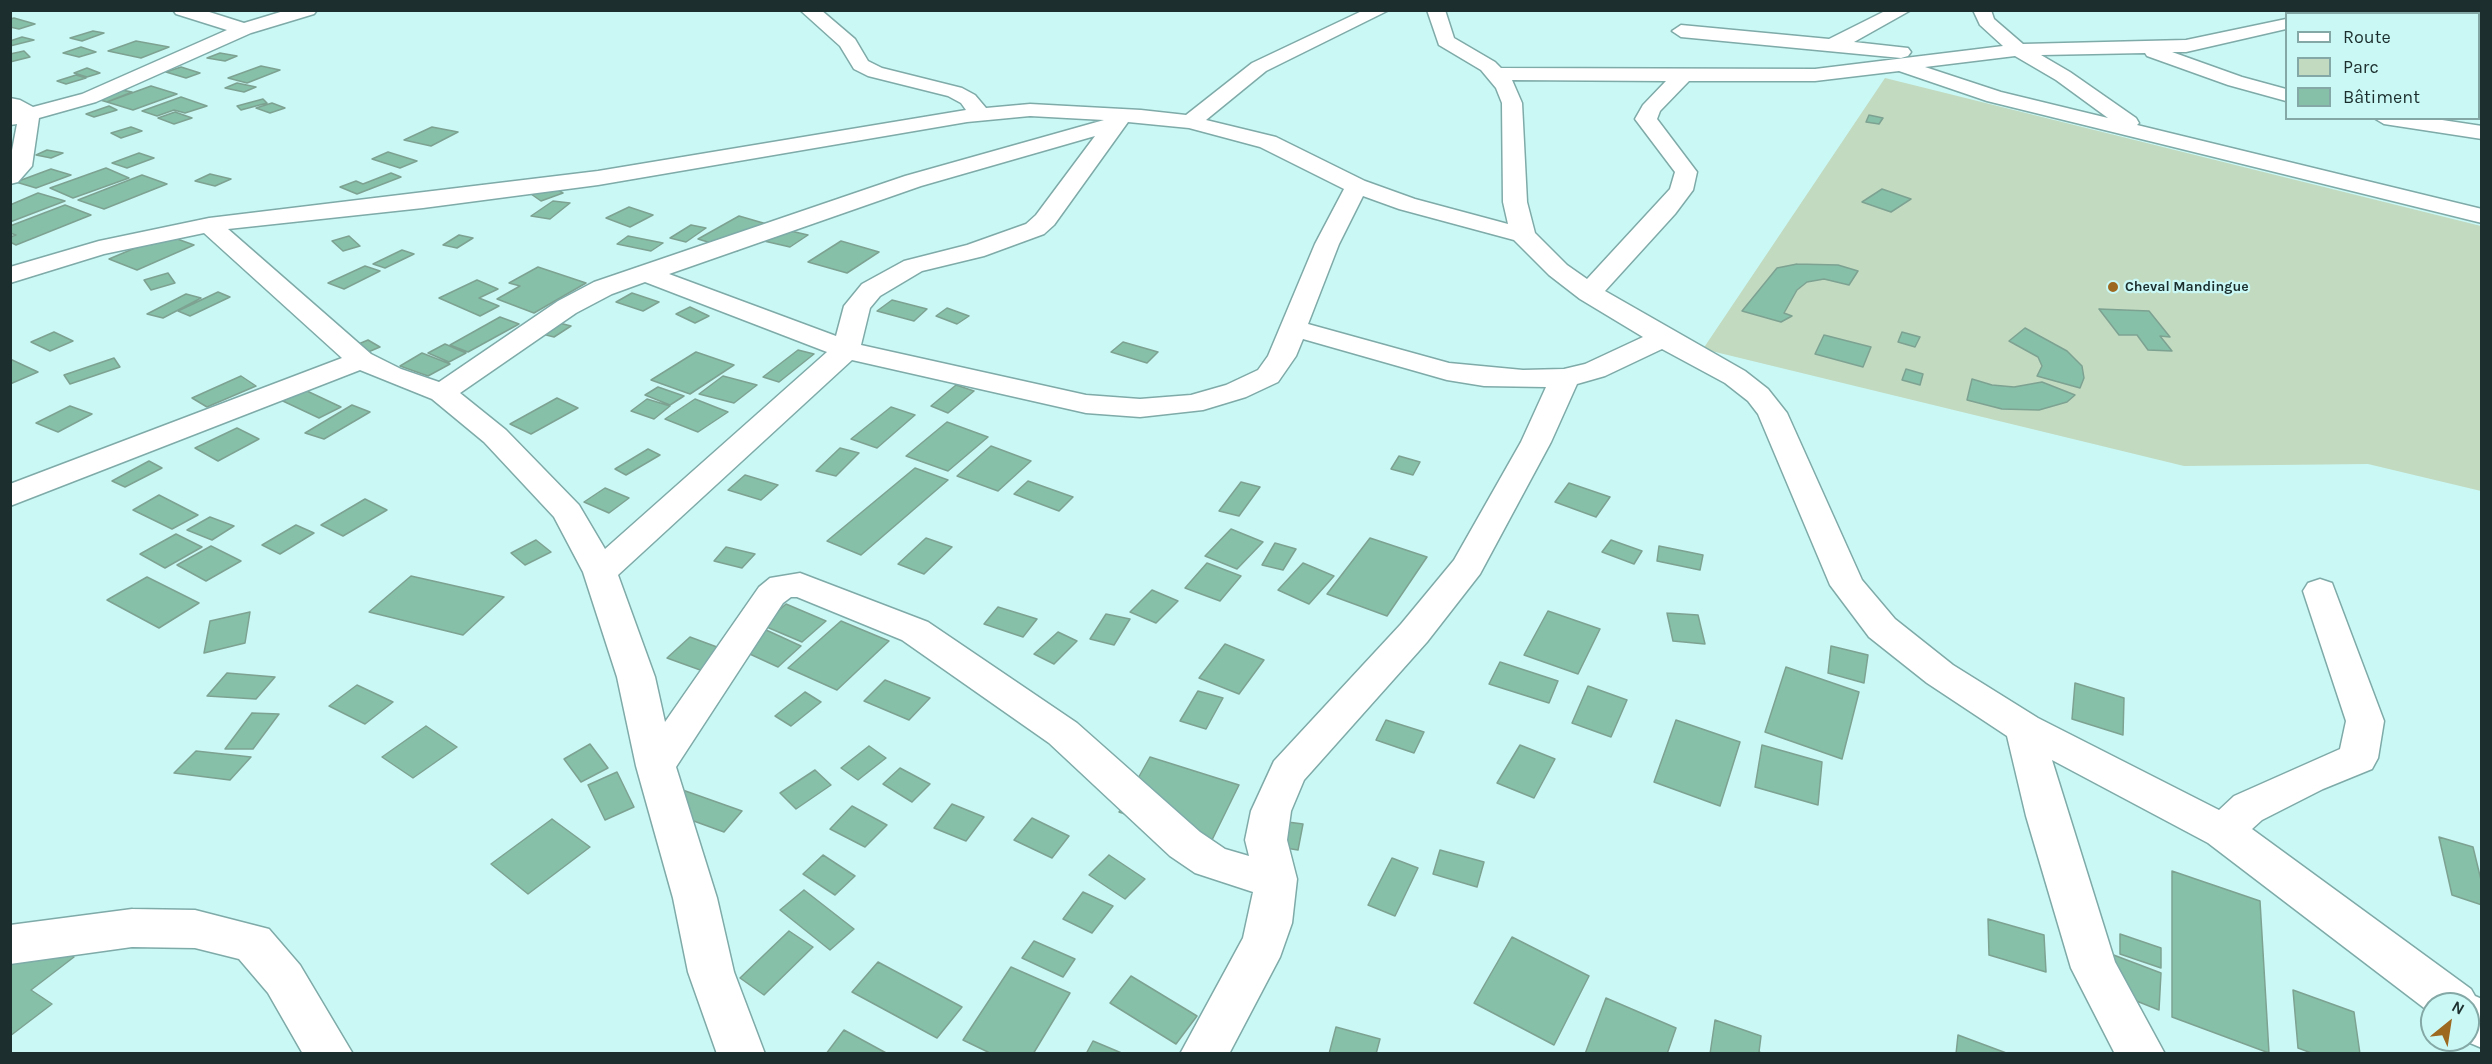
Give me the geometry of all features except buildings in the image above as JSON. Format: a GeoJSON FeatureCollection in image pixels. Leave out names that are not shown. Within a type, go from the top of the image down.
{"type":"FeatureCollection","features":[{"type":"Feature","properties":{"kind":"street"},"geometry":{"type":"LineString","coordinates":[[182,10],[244,29]]}},
{"type":"Feature","properties":{"kind":"street"},"geometry":{"type":"LineString","coordinates":[[10,177],[21,166],[17,112],[98,95],[244,29],[309,10]]}},
{"type":"Feature","properties":{"kind":"street"},"geometry":{"type":"LineString","coordinates":[[809,10],[848,43],[861,65],[875,72],[955,92],[969,99],[980,114]]}},
{"type":"Feature","properties":{"kind":"street"},"geometry":{"type":"LineString","coordinates":[[1326,10],[1338,30]]}},
{"type":"Feature","properties":{"kind":"street"},"geometry":{"type":"LineString","coordinates":[[1190,122],[1259,68],[1380,10]]}},
{"type":"Feature","properties":{"kind":"street"},"geometry":{"type":"LineString","coordinates":[[1436,10],[1446,41],[1497,74],[1512,103],[1515,202],[1522,235]]}},
{"type":"Feature","properties":{"kind":"street"},"geometry":{"type":"LineString","coordinates":[[1777,76],[1902,10]]}},
{"type":"Feature","properties":{"kind":"street"},"geometry":{"type":"LineString","coordinates":[[1982,10],[1986,21],[2018,50],[2069,81],[2140,132]]}},
{"type":"Feature","properties":{"kind":"street"},"geometry":{"type":"LineString","coordinates":[[1589,293],[1667,209],[1681,190],[1686,172],[1646,119],[1650,109],[1675,76],[1682,31],[1668,13]]}},
{"type":"Feature","properties":{"kind":"street"},"geometry":{"type":"LineString","coordinates":[[1497,74],[1777,76],[1902,66],[2018,50],[2090,46],[2144,48],[2186,46],[2285,24]]}},
{"type":"Feature","properties":{"kind":"street"},"geometry":{"type":"LineString","coordinates":[[1682,31],[1958,58]]}},
{"type":"Feature","properties":{"kind":"street"},"geometry":{"type":"LineString","coordinates":[[2144,48],[2209,73],[2285,96]]}},
{"type":"Feature","properties":{"kind":"street"},"geometry":{"type":"LineString","coordinates":[[1902,66],[1994,97],[2481,216]]}},
{"type":"Feature","properties":{"kind":"street"},"geometry":{"type":"LineString","coordinates":[[10,275],[99,248],[209,225],[267,216],[423,201],[598,178],[980,114],[1030,110],[1190,122],[1268,142],[1357,186],[1407,204],[1522,235],[1558,270],[1589,293],[1663,338],[1735,377],[1758,395],[1772,413],[1847,585],[1882,628],[1940,674],[2024,728],[2223,831],[2439,992]]}},
{"type":"Feature","properties":{"kind":"street"},"geometry":{"type":"LineString","coordinates":[[442,393],[567,307],[603,288],[914,181],[1129,119]]}},
{"type":"Feature","properties":{"kind":"street"},"geometry":{"type":"LineString","coordinates":[[600,572],[846,350],[857,306],[871,290],[913,266],[975,251],[1035,229],[1045,220],[1088,158],[1129,119]]}},
{"type":"Feature","properties":{"kind":"street"},"geometry":{"type":"LineString","coordinates":[[2397,120],[2481,133]]}},
{"type":"Feature","properties":{"kind":"street"},"geometry":{"type":"LineString","coordinates":[[647,274],[846,350],[1086,404],[1140,408],[1193,404],[1236,391],[1268,376],[1282,356],[1327,244],[1357,186]]}},
{"type":"Feature","properties":{"kind":"street"},"geometry":{"type":"LineString","coordinates":[[209,225],[361,360],[391,375],[442,393],[495,436],[568,512],[600,572],[636,677],[657,766],[695,898],[711,972],[741,1053]]}},
{"type":"Feature","properties":{"kind":"street"},"geometry":{"type":"LineString","coordinates":[[1293,328],[1447,371],[1484,377],[1565,378],[1595,370],[1663,338]]}},
{"type":"Feature","properties":{"kind":"street"},"geometry":{"type":"LineString","coordinates":[[10,496],[361,360]]}},
{"type":"Feature","properties":{"kind":"street"},"geometry":{"type":"LineString","coordinates":[[1204,1053],[1264,943],[1270,923],[1276,879],[1266,840],[1271,811],[1288,772],[1414,633],[1468,566],[1536,442],[1565,378]]}},
{"type":"Feature","properties":{"kind":"street"},"geometry":{"type":"LineString","coordinates":[[657,766],[771,596],[782,586],[800,585],[915,631],[1063,733],[1185,844],[1210,861],[1233,870],[1276,879]]}},
{"type":"Feature","properties":{"kind":"street"},"geometry":{"type":"LineString","coordinates":[[2223,831],[2248,808],[2309,778],[2358,758],[2365,722],[2320,591]]}},
{"type":"Feature","properties":{"kind":"street"},"geometry":{"type":"LineString","coordinates":[[2024,728],[2094,968],[2141,1053]]}},
{"type":"Feature","properties":{"kind":"street"},"geometry":{"type":"LineString","coordinates":[[10,945],[132,928],[195,929],[253,943],[284,979],[329,1053]]}},
{"type":"Feature","properties":{"kind":"green space","name":"Cheval Mandingue"},"geometry":{"type":"Polygon","coordinates":[[[1885,78],[2481,226],[2481,491],[2368,464],[2184,466],[1703,349],[1885,78]]]}},
{"type":"Feature","properties":{"kind":"place","name":"Cheval Mandingue"},"geometry":{"type":"Point","coordinates":[2113,287]}}]}
